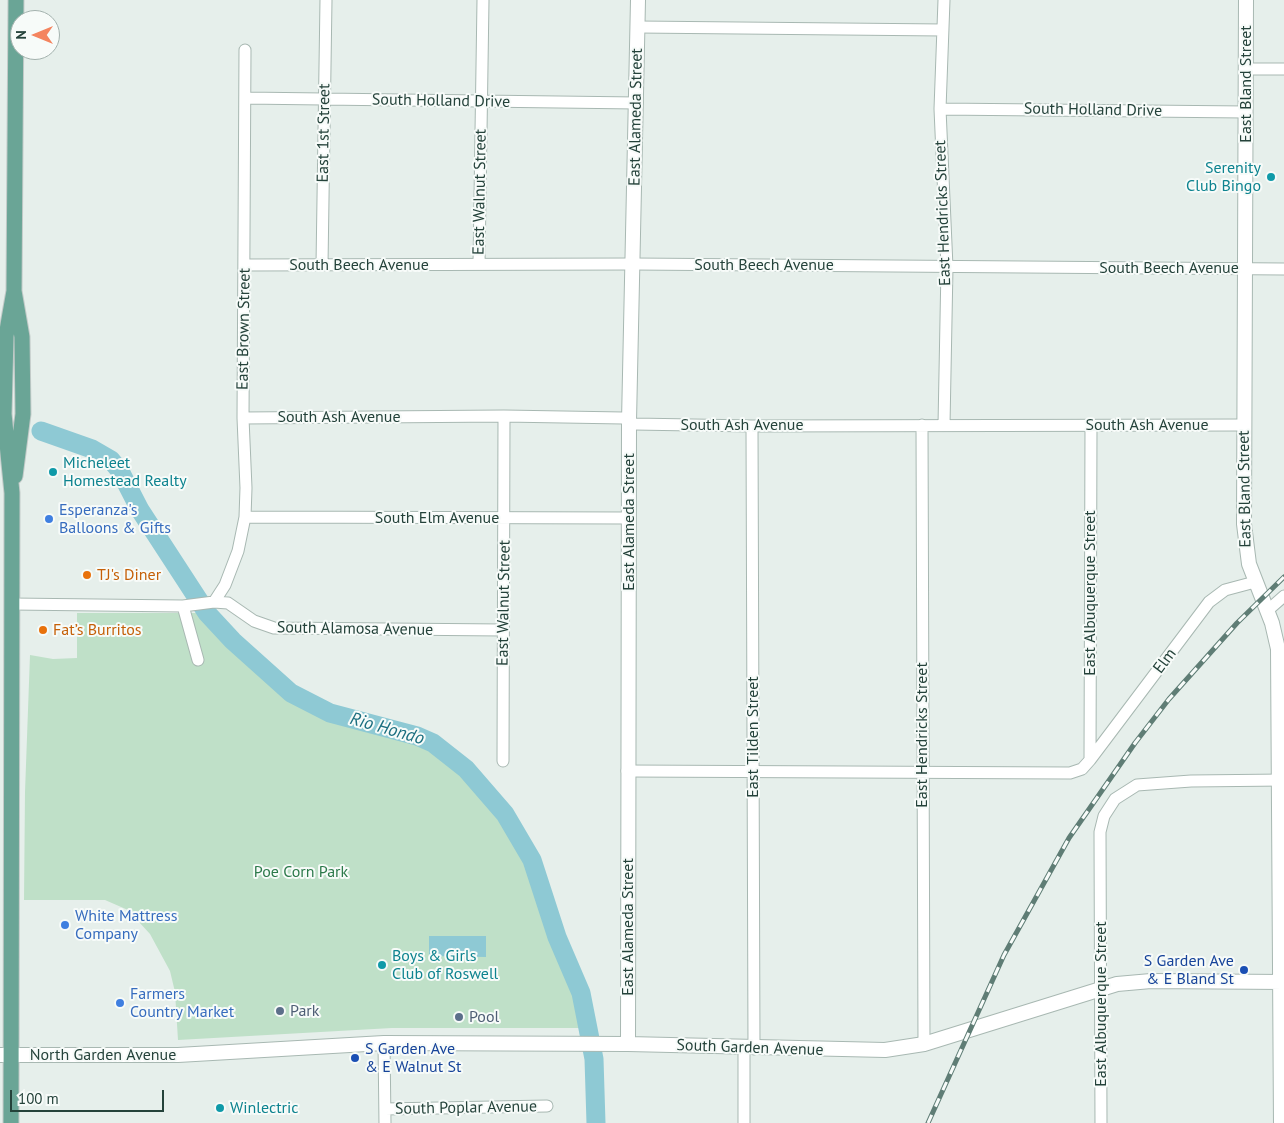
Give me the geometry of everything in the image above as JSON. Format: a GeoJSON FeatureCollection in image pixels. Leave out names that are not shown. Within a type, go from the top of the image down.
{"type":"FeatureCollection","features":[{"type":"Feature","properties":{"kind":"main road"},"geometry":{"type":"LineString","coordinates":[[11,1123],[6,1055],[12,492],[2,414],[6,336],[14,291],[16,0]]}},
{"type":"Feature","properties":{"kind":"main road"},"geometry":{"type":"LineString","coordinates":[[12,492],[23,414],[22,337],[14,291]]}},
{"type":"Feature","properties":{"kind":"street","name":"East 1st Street"},"geometry":{"type":"LineString","coordinates":[[322,266],[326,0]]}},
{"type":"Feature","properties":{"kind":"street","name":"East Walnut Street"},"geometry":{"type":"LineString","coordinates":[[479,264],[483,0]]}},
{"type":"Feature","properties":{"kind":"street","name":"East Alameda Street"},"geometry":{"type":"LineString","coordinates":[[628,1044],[629,421],[638,0]]}},
{"type":"Feature","properties":{"kind":"street","name":"East Hendricks Street"},"geometry":{"type":"LineString","coordinates":[[944,0],[940,109],[947,267],[944,425]]}},
{"type":"Feature","properties":{"kind":"street","name":"East Bland Street"},"geometry":{"type":"LineString","coordinates":[[1246,0],[1244,538],[1255,582],[1274,629],[1278,649],[1282,780],[1281,1123]]}},
{"type":"Feature","properties":{"kind":"street"},"geometry":{"type":"LineString","coordinates":[[638,27],[943,30]]}},
{"type":"Feature","properties":{"kind":"street","name":"East Brown Street"},"geometry":{"type":"LineString","coordinates":[[212,603],[224,585],[238,550],[245,517],[246,488],[243,418],[245,50]]}},
{"type":"Feature","properties":{"kind":"street"},"geometry":{"type":"LineString","coordinates":[[1246,69],[1284,69]]}},
{"type":"Feature","properties":{"kind":"street","name":"South Holland Drive"},"geometry":{"type":"LineString","coordinates":[[245,98],[637,103]]}},
{"type":"Feature","properties":{"kind":"street","name":"South Holland Drive"},"geometry":{"type":"LineString","coordinates":[[940,109],[1246,112]]}},
{"type":"Feature","properties":{"kind":"street","name":"South Beech Avenue"},"geometry":{"type":"LineString","coordinates":[[245,265],[633,264],[1284,269]]}},
{"type":"Feature","properties":{"kind":"street"},"geometry":{"type":"LineString","coordinates":[[2,414],[23,414]]}},
{"type":"Feature","properties":{"kind":"street","name":"East Walnut Street"},"geometry":{"type":"LineString","coordinates":[[503,761],[504,416]]}},
{"type":"Feature","properties":{"kind":"street","name":"South Ash Avenue"},"geometry":{"type":"LineString","coordinates":[[243,418],[504,416],[623,418],[634,424],[752,426],[1244,425]]}},
{"type":"Feature","properties":{"kind":"street","name":"East Hendricks Street"},"geometry":{"type":"LineString","coordinates":[[922,425],[924,1044]]}},
{"type":"Feature","properties":{"kind":"street","name":"East Albuquerque Street"},"geometry":{"type":"LineString","coordinates":[[1090,760],[1091,425]]}},
{"type":"Feature","properties":{"kind":"street","name":"East Tilden Street"},"geometry":{"type":"LineString","coordinates":[[744,1123],[749,1049],[753,772],[752,426]]}},
{"type":"Feature","properties":{"kind":"street","name":"South Elm Avenue"},"geometry":{"type":"LineString","coordinates":[[245,517],[629,518]]}},
{"type":"Feature","properties":{"kind":"street","name":"Elm"},"geometry":{"type":"LineString","coordinates":[[1090,760],[1209,602],[1224,590],[1255,582]]}},
{"type":"Feature","properties":{"kind":"street"},"geometry":{"type":"LineString","coordinates":[[1267,611],[1284,596]]}},
{"type":"Feature","properties":{"kind":"street"},"geometry":{"type":"LineString","coordinates":[[12,604],[187,606],[212,603]]}},
{"type":"Feature","properties":{"kind":"street","name":"South Alamosa Avenue"},"geometry":{"type":"LineString","coordinates":[[212,603],[228,603],[254,621],[274,628],[503,630]]}},
{"type":"Feature","properties":{"kind":"street"},"geometry":{"type":"LineString","coordinates":[[187,606],[198,660]]}},
{"type":"Feature","properties":{"kind":"street"},"geometry":{"type":"LineString","coordinates":[[627,772],[1070,773],[1082,769],[1090,760]]}},
{"type":"Feature","properties":{"kind":"street","name":"East Albuquerque Street"},"geometry":{"type":"LineString","coordinates":[[1101,1123],[1100,832],[1104,816],[1115,799],[1129,788],[1147,784],[1282,780]]}},
{"type":"Feature","properties":{"kind":"street","name":"South Garden Avenue"},"geometry":{"type":"LineString","coordinates":[[206,1054],[384,1043],[628,1044],[749,1049],[885,1050],[924,1044],[1101,988],[1140,982],[1282,982]]}},
{"type":"Feature","properties":{"kind":"street"},"geometry":{"type":"LineString","coordinates":[[384,1043],[384,1123]]}},
{"type":"Feature","properties":{"kind":"street","name":"North Garden Avenue"},"geometry":{"type":"LineString","coordinates":[[6,1055],[206,1054]]}},
{"type":"Feature","properties":{"kind":"street","name":"South Poplar Avenue"},"geometry":{"type":"LineString","coordinates":[[384,1109],[547,1106]]}},
{"type":"Feature","properties":{"kind":"green space","name":"Poe Corn Park"},"geometry":{"type":"Polygon","coordinates":[[[77,613],[207,613],[233,641],[291,693],[312,705],[350,719],[417,736],[433,743],[448,753],[485,790],[521,838],[532,860],[557,937],[581,993],[589,1028],[392,1028],[178,1040],[175,992],[170,971],[150,934],[128,910],[105,900],[24,900],[25,792],[30,655],[53,659],[77,658],[77,613]]]}},
{"type":"Feature","properties":{"kind":"water"},"geometry":{"type":"Polygon","coordinates":[[[429,936],[486,936],[486,957],[429,956],[429,936]]]}},
{"type":"Feature","properties":{"kind":"waterway","name":"Rio Hondo"},"geometry":{"type":"LineString","coordinates":[[41,431],[92,449],[111,460],[120,471],[140,510],[207,613],[233,641],[291,693],[330,713],[417,736],[433,743],[466,769],[505,814],[532,860],[557,937],[581,993],[594,1059],[596,1123]]}},
{"type":"Feature","properties":{"kind":"railway"},"geometry":{"type":"LineString","coordinates":[[928,1123],[1004,955],[1069,838],[1135,743],[1169,699],[1237,623],[1284,577]]}},
{"type":"Feature","properties":{"kind":"place","name":"Serenity Club Bingo"},"geometry":{"type":"Point","coordinates":[1271,177]}},
{"type":"Feature","properties":{"kind":"place","name":"Micheleet Homestead Realty"},"geometry":{"type":"Point","coordinates":[53,472]}},
{"type":"Feature","properties":{"kind":"place","name":"Esperanza's Balloons & Gifts"},"geometry":{"type":"Point","coordinates":[49,519]}},
{"type":"Feature","properties":{"kind":"place","name":"TJ's Diner"},"geometry":{"type":"Point","coordinates":[87,575]}},
{"type":"Feature","properties":{"kind":"place","name":"Fat’s Burritos"},"geometry":{"type":"Point","coordinates":[43,630]}},
{"type":"Feature","properties":{"kind":"place","name":"White Mattress Company"},"geometry":{"type":"Point","coordinates":[65,925]}},
{"type":"Feature","properties":{"kind":"place","name":"Boys & Girls Club of Roswell"},"geometry":{"type":"Point","coordinates":[382,965]}},
{"type":"Feature","properties":{"kind":"place","name":"S Garden Ave & E Bland St"},"geometry":{"type":"Point","coordinates":[1244,970]}},
{"type":"Feature","properties":{"kind":"place","name":"Farmers Country Market"},"geometry":{"type":"Point","coordinates":[120,1003]}},
{"type":"Feature","properties":{"kind":"place","name":"Park"},"geometry":{"type":"Point","coordinates":[280,1011]}},
{"type":"Feature","properties":{"kind":"place","name":"Pool"},"geometry":{"type":"Point","coordinates":[459,1017]}},
{"type":"Feature","properties":{"kind":"place","name":"S Garden Ave & E Walnut St"},"geometry":{"type":"Point","coordinates":[355,1058]}},
{"type":"Feature","properties":{"kind":"place","name":"Winlectric"},"geometry":{"type":"Point","coordinates":[220,1108]}}]}
